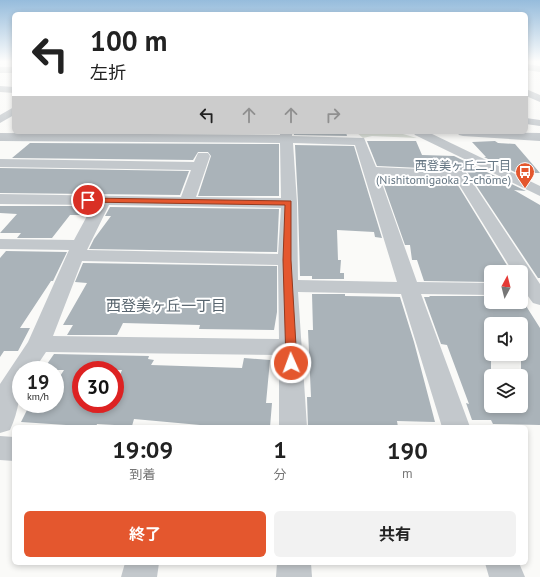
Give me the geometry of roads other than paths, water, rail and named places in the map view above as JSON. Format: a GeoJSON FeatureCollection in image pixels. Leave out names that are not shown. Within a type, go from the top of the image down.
{"type":"FeatureCollection","features":[{"type":"Feature","properties":{"kind":"street"},"geometry":{"type":"LineString","coordinates":[[0,89],[12,90]]}},
{"type":"Feature","properties":{"kind":"street"},"geometry":{"type":"LineString","coordinates":[[528,100],[540,100],[535,89]]}},
{"type":"Feature","properties":{"kind":"street"},"geometry":{"type":"LineString","coordinates":[[0,120],[12,109]]}},
{"type":"Feature","properties":{"kind":"street"},"geometry":{"type":"LineString","coordinates":[[528,121],[540,123]]}},
{"type":"Feature","properties":{"kind":"street"},"geometry":{"type":"LineString","coordinates":[[422,134],[540,192]]}},
{"type":"Feature","properties":{"kind":"street"},"geometry":{"type":"LineString","coordinates":[[489,134],[540,138]]}},
{"type":"Feature","properties":{"kind":"street"},"geometry":{"type":"LineString","coordinates":[[0,137],[55,135],[143,135],[208,138],[286,135],[360,141],[455,425]]}},
{"type":"Feature","properties":{"kind":"street"},"geometry":{"type":"LineString","coordinates":[[286,135],[289,203],[287,260],[293,425]]}},
{"type":"Feature","properties":{"kind":"street"},"geometry":{"type":"LineString","coordinates":[[187,201],[208,138]]}},
{"type":"Feature","properties":{"kind":"street"},"geometry":{"type":"LineString","coordinates":[[0,163],[199,166]]}},
{"type":"Feature","properties":{"kind":"street"},"geometry":{"type":"LineString","coordinates":[[371,171],[460,174],[534,292]]}},
{"type":"Feature","properties":{"kind":"street"},"geometry":{"type":"LineString","coordinates":[[513,178],[540,178]]}},
{"type":"Feature","properties":{"kind":"street"},"geometry":{"type":"LineString","coordinates":[[0,199],[289,203]]}},
{"type":"Feature","properties":{"kind":"street"},"geometry":{"type":"LineString","coordinates":[[27,361],[39,344],[78,250],[102,201]]}},
{"type":"Feature","properties":{"kind":"street"},"geometry":{"type":"LineString","coordinates":[[0,244],[78,250],[287,260]]}},
{"type":"Feature","properties":{"kind":"street"},"geometry":{"type":"LineString","coordinates":[[288,286],[484,289]]}},
{"type":"Feature","properties":{"kind":"street"},"geometry":{"type":"LineString","coordinates":[[39,344],[291,347]]}},
{"type":"Feature","properties":{"kind":"street"},"geometry":{"type":"LineString","coordinates":[[0,422],[12,383]]}},
{"type":"Feature","properties":{"kind":"street"},"geometry":{"type":"LineString","coordinates":[[0,448],[12,449]]}},
{"type":"Feature","properties":{"kind":"street"},"geometry":{"type":"LineString","coordinates":[[139,577],[142,565]]}},
{"type":"Feature","properties":{"kind":"street"},"geometry":{"type":"LineString","coordinates":[[294,565],[294,577]]}},
{"type":"Feature","properties":{"kind":"street"},"geometry":{"type":"LineString","coordinates":[[503,565],[507,577]]}},
{"type":"Feature","properties":{"kind":"place","name":"西登美ヶ丘二丁目 (Nishitomigaoka 2-chōme)"},"geometry":{"type":"Point","coordinates":[525,189]}},
{"type":"Feature","properties":{"kind":"district","name":"西登美ヶ丘一丁目"},"geometry":{"type":"Point","coordinates":[166,305]}}]}
